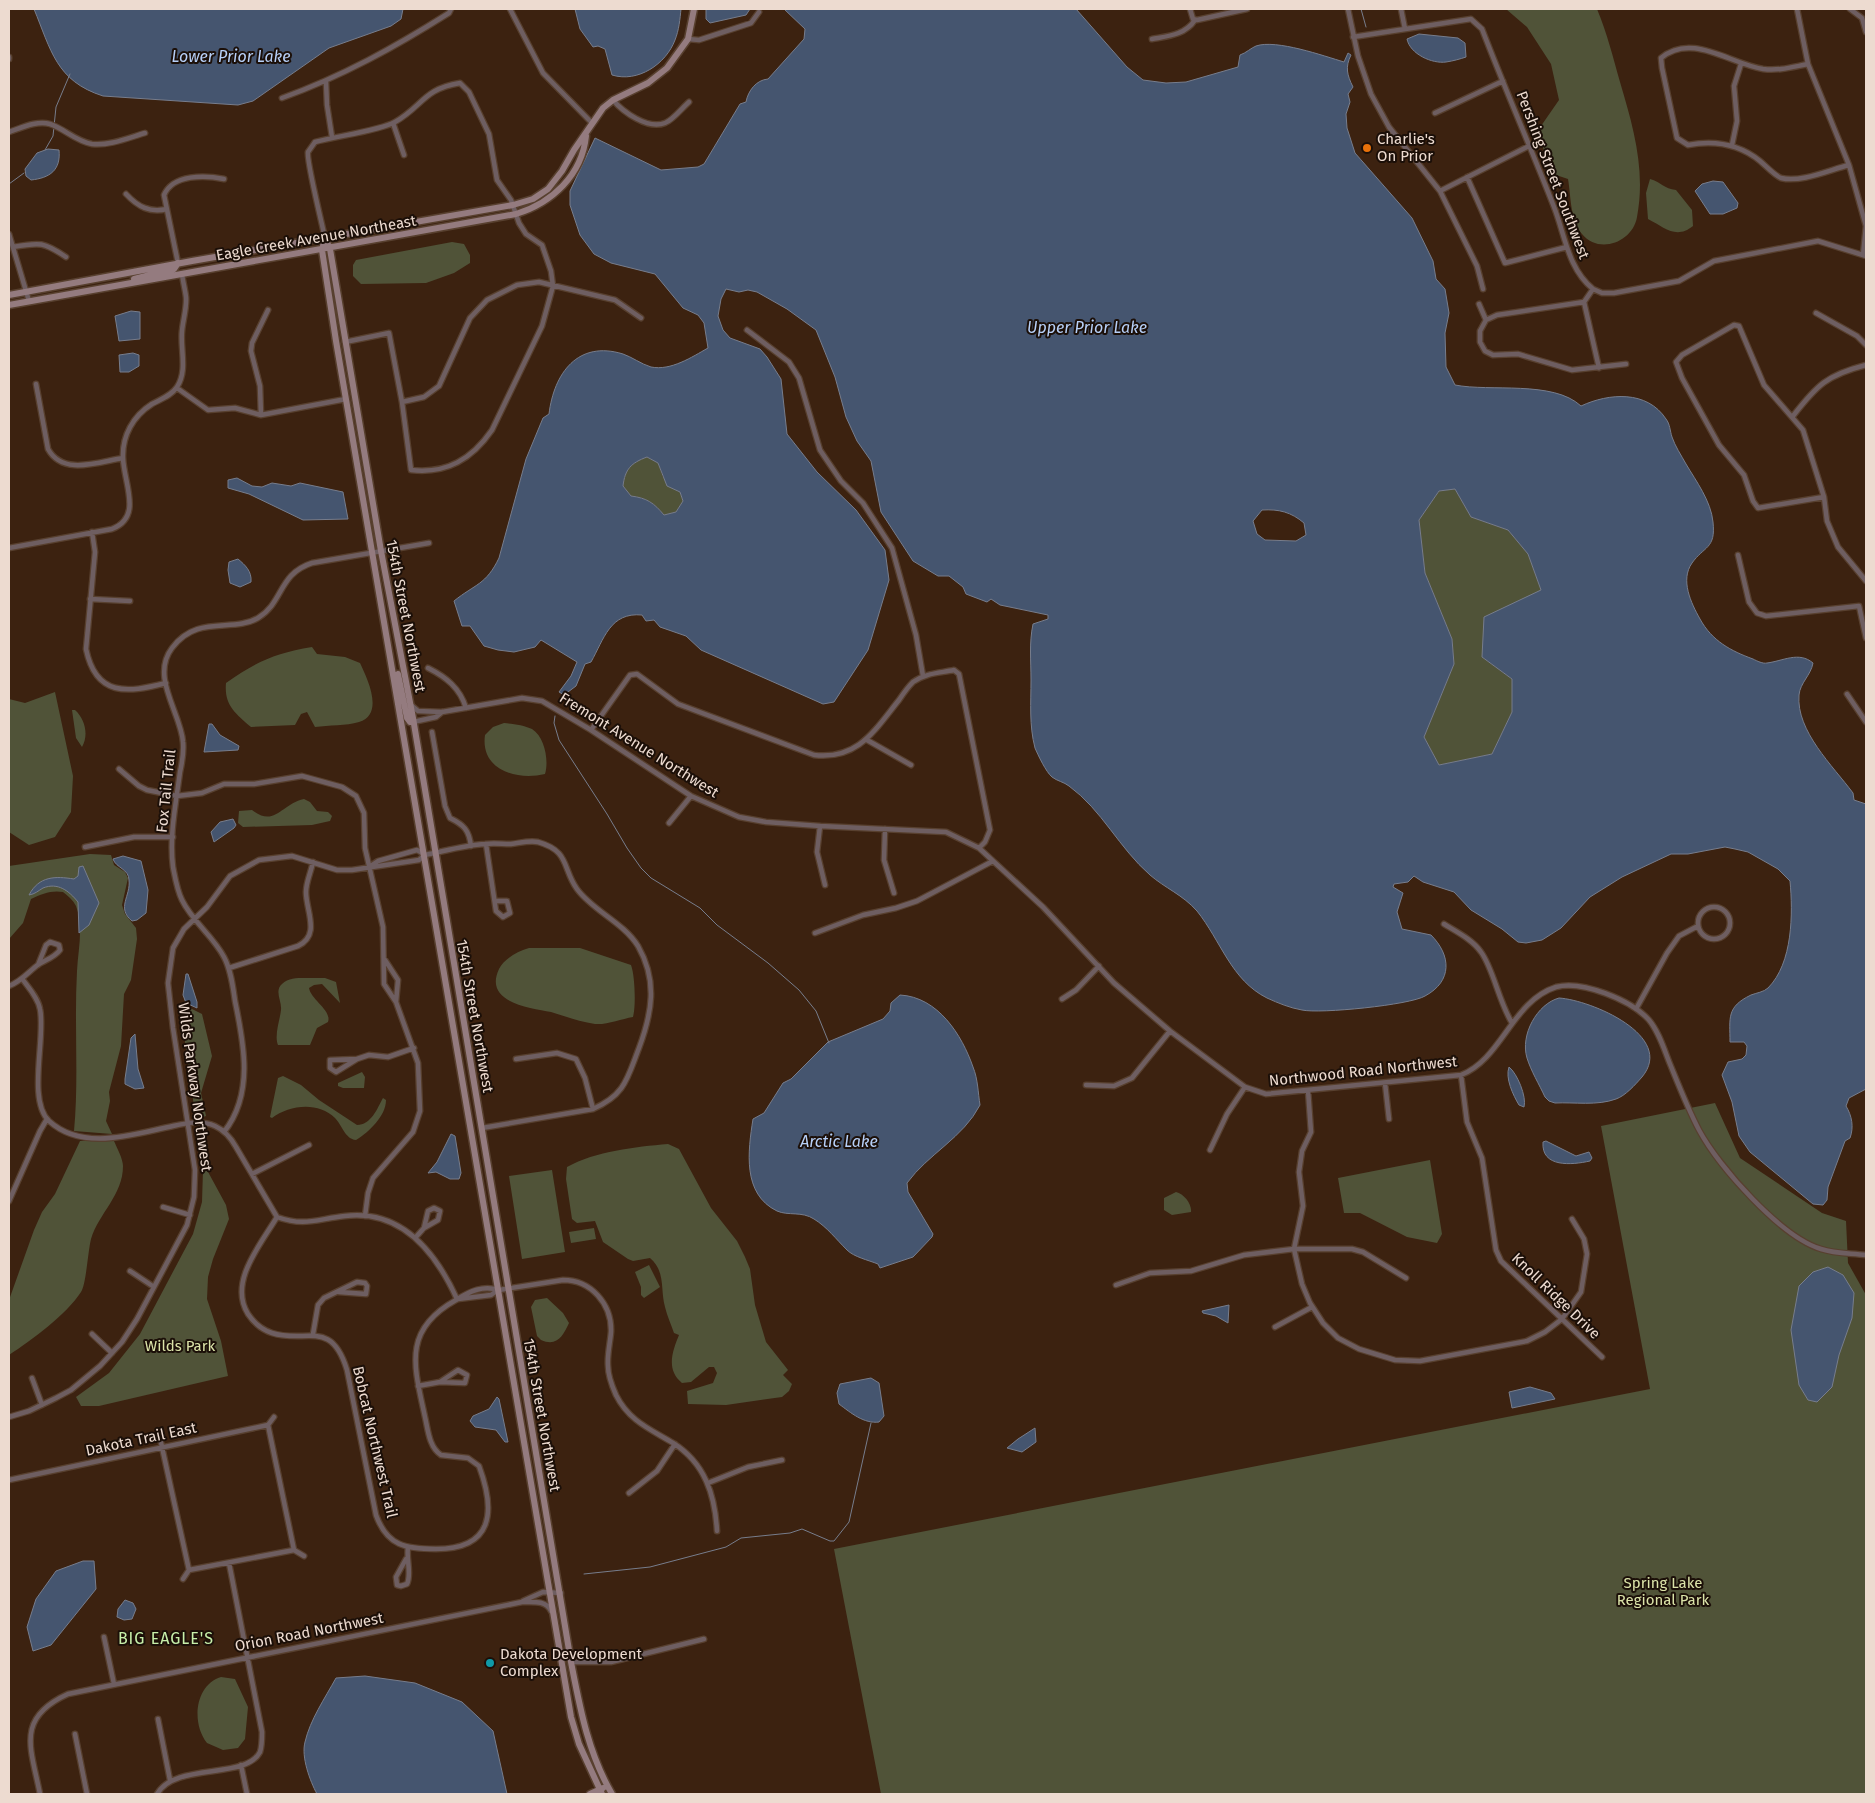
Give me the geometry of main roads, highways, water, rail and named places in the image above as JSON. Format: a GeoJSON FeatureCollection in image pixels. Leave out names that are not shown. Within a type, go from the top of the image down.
{"type":"FeatureCollection","features":[{"type":"Feature","properties":{"kind":"water","name":"Lower Prior Lake"},"geometry":{"type":"Polygon","coordinates":[[[34,9],[403,9],[401,19],[391,26],[329,48],[253,101],[238,105],[103,96],[87,90],[65,73],[57,62],[34,9]]]}},
{"type":"Feature","properties":{"kind":"water"},"geometry":{"type":"Polygon","coordinates":[[[575,9],[681,9],[676,36],[671,49],[665,57],[650,70],[641,74],[622,77],[612,75],[605,49],[598,46],[593,47],[580,29],[575,9]]]}},
{"type":"Feature","properties":{"kind":"water"},"geometry":{"type":"Polygon","coordinates":[[[706,9],[750,9],[746,15],[710,23],[706,19],[706,9]]]}},
{"type":"Feature","properties":{"kind":"water","name":"Upper Prior Lake"},"geometry":{"type":"Polygon","coordinates":[[[784,9],[1076,9],[1127,67],[1143,80],[1166,83],[1186,82],[1238,67],[1240,55],[1256,46],[1265,44],[1287,46],[1344,62],[1348,53],[1351,55],[1348,71],[1353,87],[1348,94],[1350,102],[1346,114],[1347,128],[1355,153],[1412,218],[1433,261],[1436,279],[1445,289],[1449,313],[1445,333],[1446,367],[1455,385],[1538,390],[1569,398],[1581,406],[1603,398],[1615,397],[1627,397],[1649,403],[1667,421],[1675,444],[1712,514],[1713,537],[1708,546],[1692,563],[1687,577],[1690,599],[1705,627],[1716,639],[1730,649],[1760,662],[1773,662],[1797,657],[1808,659],[1813,663],[1799,695],[1803,722],[1809,735],[1826,760],[1853,793],[1854,800],[1866,804],[1866,1089],[1849,1098],[1846,1106],[1852,1122],[1852,1130],[1850,1138],[1845,1141],[1828,1187],[1827,1200],[1823,1205],[1813,1204],[1750,1152],[1739,1136],[1732,1102],[1722,1075],[1728,1062],[1742,1059],[1746,1055],[1747,1046],[1744,1042],[1730,1042],[1730,1020],[1733,1009],[1743,999],[1768,988],[1776,978],[1787,952],[1791,922],[1790,881],[1778,869],[1748,852],[1725,847],[1688,854],[1671,854],[1622,877],[1590,897],[1561,928],[1542,940],[1526,943],[1518,942],[1502,929],[1471,910],[1454,892],[1423,882],[1414,876],[1408,882],[1394,884],[1393,887],[1403,893],[1397,912],[1402,929],[1431,935],[1442,951],[1446,967],[1441,983],[1434,990],[1425,996],[1402,1003],[1327,1011],[1298,1009],[1267,998],[1244,981],[1235,970],[1197,911],[1186,900],[1150,875],[1129,853],[1091,806],[1069,786],[1052,777],[1045,767],[1035,748],[1032,731],[1031,645],[1033,624],[1048,619],[1048,615],[1000,605],[991,599],[987,602],[966,594],[963,587],[949,576],[938,576],[913,561],[881,512],[871,461],[857,441],[846,417],[835,377],[816,330],[787,309],[757,292],[748,290],[739,292],[726,289],[721,299],[718,316],[723,330],[730,338],[760,349],[767,357],[781,379],[787,434],[817,472],[856,510],[885,550],[889,580],[868,650],[834,702],[823,704],[701,650],[686,636],[660,627],[654,620],[646,621],[642,615],[631,615],[615,622],[604,636],[591,662],[585,664],[576,686],[564,695],[559,692],[571,676],[577,662],[541,640],[535,647],[514,652],[484,646],[470,626],[462,626],[454,601],[485,579],[499,558],[526,459],[543,418],[549,414],[556,385],[571,363],[581,356],[593,352],[607,351],[623,354],[651,367],[659,368],[674,365],[708,348],[704,323],[698,315],[683,308],[655,274],[611,263],[594,254],[580,235],[570,205],[570,191],[595,138],[661,170],[698,167],[704,164],[740,104],[746,102],[753,87],[760,81],[768,79],[804,39],[805,29],[784,9]],[[647,457],[630,467],[625,475],[623,486],[631,496],[650,502],[664,515],[676,512],[683,501],[680,492],[667,486],[658,463],[647,457]],[[1455,489],[1439,491],[1419,520],[1425,573],[1452,639],[1454,664],[1424,737],[1439,765],[1492,754],[1512,712],[1512,679],[1482,657],[1484,617],[1541,590],[1528,554],[1508,530],[1471,517],[1455,489]],[[1262,510],[1253,521],[1257,534],[1265,540],[1296,541],[1306,535],[1304,523],[1285,512],[1262,510]]]}},
{"type":"Feature","properties":{"kind":"water"},"geometry":{"type":"Polygon","coordinates":[[[1419,34],[1458,38],[1465,43],[1466,57],[1446,62],[1428,60],[1412,49],[1407,39],[1419,34]]]}},
{"type":"Feature","properties":{"kind":"water"},"geometry":{"type":"Polygon","coordinates":[[[48,149],[59,150],[56,168],[49,175],[31,180],[26,176],[25,169],[37,153],[48,149]]]}},
{"type":"Feature","properties":{"kind":"water"},"geometry":{"type":"Polygon","coordinates":[[[1713,181],[1723,182],[1738,203],[1737,208],[1723,214],[1710,214],[1695,191],[1702,184],[1713,181]]]}},
{"type":"Feature","properties":{"kind":"water"},"geometry":{"type":"Polygon","coordinates":[[[131,311],[140,312],[140,339],[119,341],[115,316],[131,311]]]}},
{"type":"Feature","properties":{"kind":"water"},"geometry":{"type":"Polygon","coordinates":[[[133,353],[139,355],[139,366],[129,372],[120,372],[119,355],[133,353]]]}},
{"type":"Feature","properties":{"kind":"water"},"geometry":{"type":"Polygon","coordinates":[[[237,478],[252,486],[262,487],[272,483],[291,486],[300,483],[343,492],[348,519],[303,520],[249,494],[228,488],[228,480],[237,478]]]}},
{"type":"Feature","properties":{"kind":"water"},"geometry":{"type":"Polygon","coordinates":[[[238,559],[247,569],[251,578],[251,582],[240,587],[230,583],[228,570],[229,562],[238,559]]]}},
{"type":"Feature","properties":{"kind":"water"},"geometry":{"type":"Polygon","coordinates":[[[209,724],[212,724],[220,735],[239,746],[238,750],[204,752],[209,724]]]}},
{"type":"Feature","properties":{"kind":"water"},"geometry":{"type":"Polygon","coordinates":[[[233,819],[236,825],[234,828],[214,842],[211,832],[220,822],[233,819]]]}},
{"type":"Feature","properties":{"kind":"water"},"geometry":{"type":"Polygon","coordinates":[[[123,856],[141,861],[148,890],[146,913],[137,920],[132,921],[125,911],[129,886],[128,876],[113,859],[123,856]]]}},
{"type":"Feature","properties":{"kind":"water"},"geometry":{"type":"Polygon","coordinates":[[[83,866],[99,903],[89,925],[79,933],[78,902],[71,894],[58,887],[48,886],[29,895],[38,884],[48,879],[74,879],[78,876],[79,867],[83,866]]]}},
{"type":"Feature","properties":{"kind":"water"},"geometry":{"type":"Polygon","coordinates":[[[186,974],[188,974],[197,1002],[197,1008],[186,1003],[183,995],[186,974]]]}},
{"type":"Feature","properties":{"kind":"water","name":"Arctic Lake"},"geometry":{"type":"Polygon","coordinates":[[[900,995],[914,997],[937,1010],[955,1031],[975,1072],[980,1105],[973,1117],[955,1137],[925,1163],[907,1183],[908,1192],[933,1234],[932,1237],[913,1257],[880,1268],[878,1264],[850,1252],[814,1219],[805,1215],[777,1211],[766,1203],[758,1194],[753,1183],[749,1158],[750,1144],[753,1119],[764,1113],[783,1083],[791,1079],[828,1042],[883,1019],[890,1011],[891,1003],[900,995]]]}},
{"type":"Feature","properties":{"kind":"water"},"geometry":{"type":"Polygon","coordinates":[[[1559,998],[1590,1005],[1608,1013],[1625,1023],[1639,1035],[1648,1048],[1650,1062],[1642,1077],[1623,1095],[1609,1101],[1586,1103],[1555,1103],[1545,1097],[1527,1058],[1526,1040],[1528,1030],[1537,1014],[1551,1001],[1559,998]]]}},
{"type":"Feature","properties":{"kind":"water"},"geometry":{"type":"Polygon","coordinates":[[[135,1034],[138,1069],[144,1088],[135,1089],[125,1084],[125,1079],[131,1038],[135,1034]]]}},
{"type":"Feature","properties":{"kind":"water"},"geometry":{"type":"Polygon","coordinates":[[[1509,1067],[1521,1086],[1525,1103],[1524,1107],[1519,1105],[1512,1091],[1508,1076],[1509,1067]]]}},
{"type":"Feature","properties":{"kind":"water"},"geometry":{"type":"Polygon","coordinates":[[[451,1134],[455,1136],[461,1173],[459,1179],[450,1179],[436,1172],[428,1173],[437,1162],[451,1134]]]}},
{"type":"Feature","properties":{"kind":"water"},"geometry":{"type":"Polygon","coordinates":[[[1546,1141],[1576,1156],[1589,1152],[1592,1158],[1590,1161],[1567,1164],[1559,1163],[1547,1156],[1543,1142],[1546,1141]]]}},
{"type":"Feature","properties":{"kind":"water"},"geometry":{"type":"Polygon","coordinates":[[[1828,1267],[1843,1275],[1854,1293],[1852,1318],[1839,1355],[1832,1387],[1817,1402],[1808,1400],[1799,1385],[1791,1330],[1799,1286],[1813,1272],[1828,1267]]]}},
{"type":"Feature","properties":{"kind":"water"},"geometry":{"type":"Polygon","coordinates":[[[1229,1305],[1228,1323],[1202,1311],[1229,1305]]]}},
{"type":"Feature","properties":{"kind":"water"},"geometry":{"type":"Polygon","coordinates":[[[871,1378],[879,1383],[884,1416],[879,1422],[863,1420],[848,1411],[839,1404],[837,1393],[840,1384],[871,1378]]]}},
{"type":"Feature","properties":{"kind":"water"},"geometry":{"type":"Polygon","coordinates":[[[1530,1387],[1551,1393],[1555,1399],[1512,1408],[1509,1392],[1530,1387]]]}},
{"type":"Feature","properties":{"kind":"water"},"geometry":{"type":"Polygon","coordinates":[[[497,1397],[508,1442],[505,1442],[496,1430],[475,1427],[470,1421],[473,1416],[489,1409],[497,1397]]]}},
{"type":"Feature","properties":{"kind":"water"},"geometry":{"type":"Polygon","coordinates":[[[1035,1428],[1036,1442],[1022,1452],[1007,1448],[1018,1439],[1035,1428]]]}},
{"type":"Feature","properties":{"kind":"water"},"geometry":{"type":"Polygon","coordinates":[[[83,1561],[94,1561],[96,1589],[51,1645],[33,1651],[27,1627],[36,1599],[56,1571],[83,1561]]]}},
{"type":"Feature","properties":{"kind":"water"},"geometry":{"type":"Polygon","coordinates":[[[125,1600],[133,1603],[136,1609],[132,1619],[124,1620],[117,1617],[118,1609],[125,1600]]]}},
{"type":"Feature","properties":{"kind":"water"},"geometry":{"type":"Polygon","coordinates":[[[365,1676],[415,1683],[462,1702],[493,1731],[507,1794],[317,1794],[309,1776],[304,1755],[305,1742],[310,1726],[336,1678],[365,1676]]]}},
{"type":"Feature","properties":{"kind":"waterway"},"geometry":{"type":"LineString","coordinates":[[1361,9],[1366,27]]}},
{"type":"Feature","properties":{"kind":"waterway"},"geometry":{"type":"LineString","coordinates":[[45,150],[53,136],[56,107],[70,74]]}},
{"type":"Feature","properties":{"kind":"waterway"},"geometry":{"type":"LineString","coordinates":[[9,184],[24,173]]}},
{"type":"Feature","properties":{"kind":"waterway"},"geometry":{"type":"LineString","coordinates":[[555,716],[554,723],[559,740],[641,868],[651,878],[700,908],[717,925],[768,963],[799,990],[816,1011],[829,1043]]}},
{"type":"Feature","properties":{"kind":"waterway"},"geometry":{"type":"LineString","coordinates":[[584,1574],[650,1567],[726,1547],[741,1538],[790,1533],[802,1529],[834,1541],[849,1522],[871,1423]]}},
{"type":"Feature","properties":{"kind":"place","name":"Charlie's On Prior"},"geometry":{"type":"Point","coordinates":[1367,148]}},
{"type":"Feature","properties":{"kind":"place","name":"Dakota Development Complex"},"geometry":{"type":"Point","coordinates":[490,1663]}},
{"type":"Feature","properties":{"kind":"district","name":"BIG EAGLE'S"},"geometry":{"type":"Point","coordinates":[166,1638]}},
{"type":"Feature","properties":{"kind":"park label","name":"Wilds Park"},"geometry":{"type":"Point","coordinates":[180,1346]}},
{"type":"Feature","properties":{"kind":"park label","name":"Spring Lake Regional Park"},"geometry":{"type":"Point","coordinates":[1663,1592]}}]}
